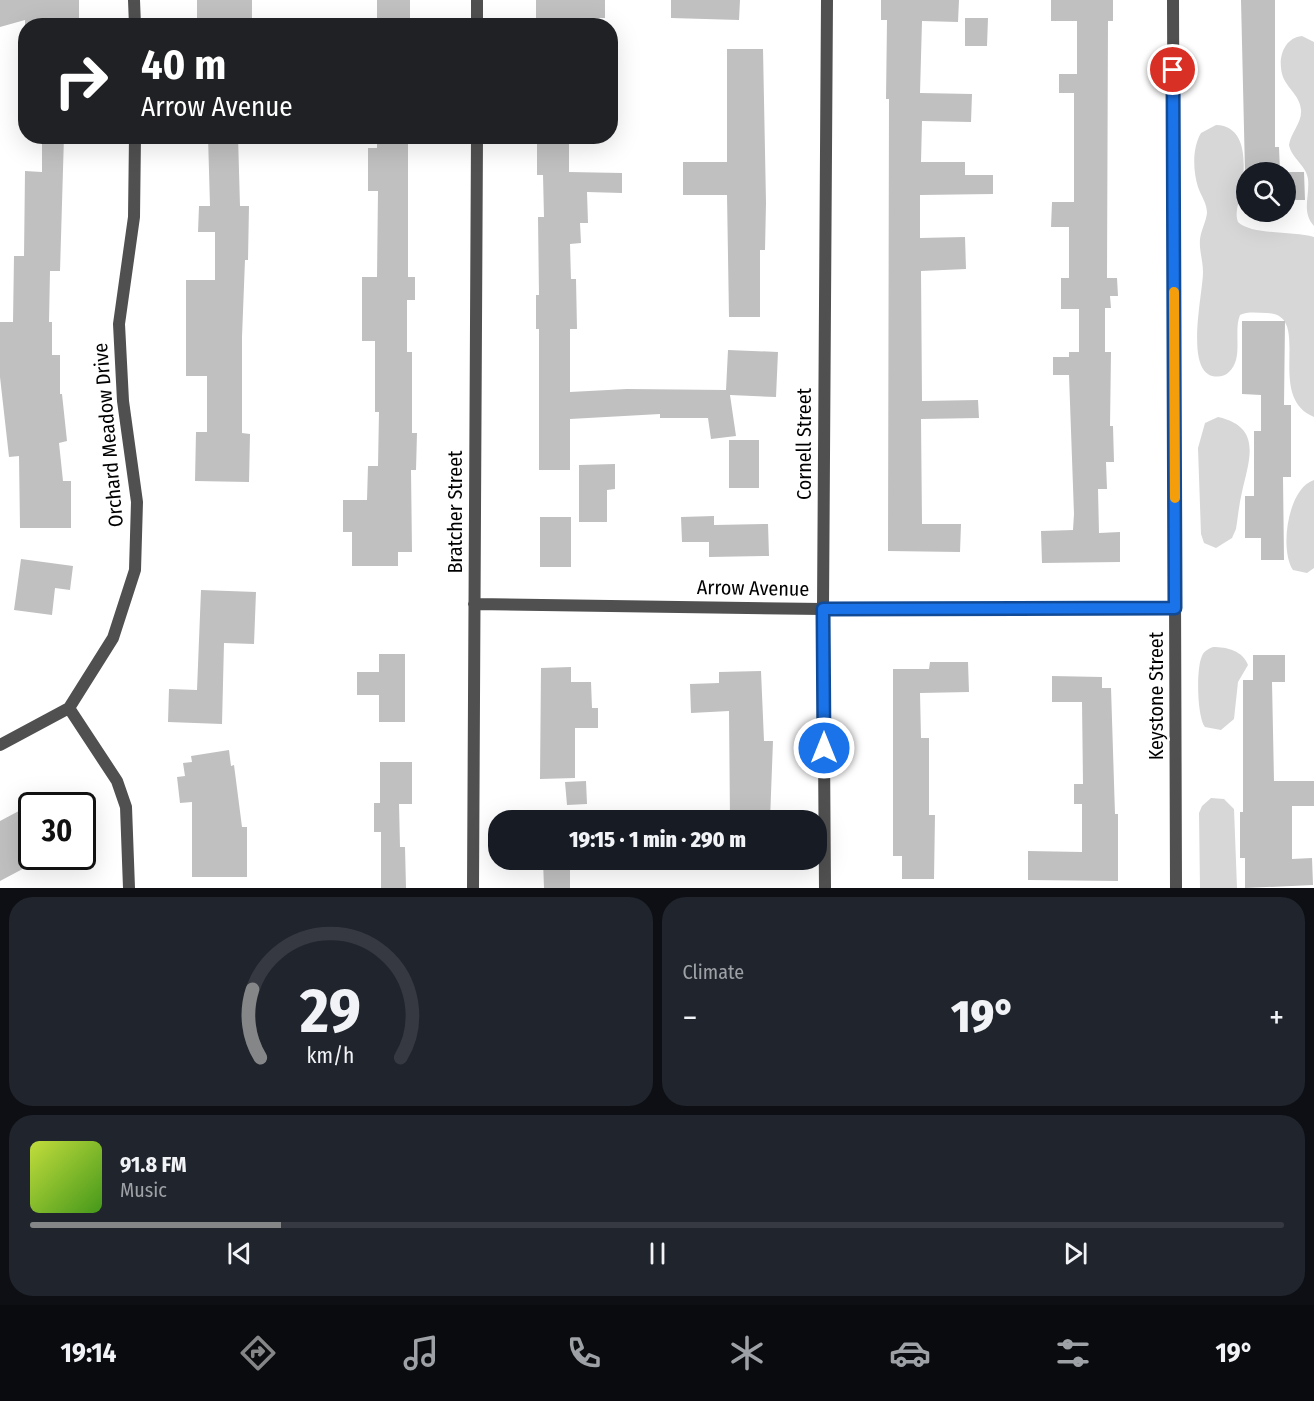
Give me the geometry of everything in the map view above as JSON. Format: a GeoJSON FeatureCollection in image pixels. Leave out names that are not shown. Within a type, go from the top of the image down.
{"type":"FeatureCollection","features":[{"type":"Feature","properties":{"kind":"street"},"geometry":{"type":"LineString","coordinates":[[134,0],[135,18]]}},
{"type":"Feature","properties":{"kind":"street"},"geometry":{"type":"LineString","coordinates":[[477,0],[477,18]]}},
{"type":"Feature","properties":{"kind":"street","name":"Cornell Street"},"geometry":{"type":"LineString","coordinates":[[825,888],[823,609],[827,0]]}},
{"type":"Feature","properties":{"kind":"street","name":"Keystone Street"},"geometry":{"type":"LineString","coordinates":[[1173,0],[1176,888]]}},
{"type":"Feature","properties":{"kind":"street","name":"Orchard Meadow Drive"},"geometry":{"type":"LineString","coordinates":[[0,745],[69,708],[113,638],[135,570],[137,502],[123,401],[119,324],[134,217],[135,144]]}},
{"type":"Feature","properties":{"kind":"street","name":"Bratcher Street"},"geometry":{"type":"LineString","coordinates":[[473,888],[477,144]]}},
{"type":"Feature","properties":{"kind":"street","name":"Arrow Avenue"},"geometry":{"type":"LineString","coordinates":[[474,604],[823,609],[1175,608]]}},
{"type":"Feature","properties":{"kind":"street"},"geometry":{"type":"LineString","coordinates":[[69,708],[117,781],[126,807],[129,888]]}},
{"type":"Feature","properties":{"kind":"shaded area"},"geometry":{"type":"Polygon","coordinates":[[[1302,36],[1314,42],[1314,226],[1307,209],[1307,174],[1289,145],[1300,119],[1300,105],[1281,70],[1281,57],[1286,45],[1302,36]]]}},
{"type":"Feature","properties":{"kind":"shaded area"},"geometry":{"type":"Polygon","coordinates":[[[1216,125],[1226,127],[1239,139],[1244,162],[1236,162],[1236,222],[1262,231],[1314,237],[1314,417],[1300,407],[1292,392],[1287,327],[1280,317],[1267,313],[1240,315],[1236,360],[1225,375],[1212,376],[1204,370],[1199,359],[1197,329],[1203,272],[1200,239],[1207,213],[1196,181],[1194,160],[1201,133],[1216,125]]]}},
{"type":"Feature","properties":{"kind":"shaded area"},"geometry":{"type":"Polygon","coordinates":[[[1218,417],[1242,428],[1250,446],[1236,529],[1232,538],[1216,548],[1204,543],[1201,534],[1198,448],[1205,423],[1218,417]]]}},
{"type":"Feature","properties":{"kind":"shaded area"},"geometry":{"type":"Polygon","coordinates":[[[1314,480],[1314,568],[1307,573],[1293,570],[1289,560],[1288,520],[1298,494],[1305,485],[1314,480]]]}},
{"type":"Feature","properties":{"kind":"shaded area"},"geometry":{"type":"Polygon","coordinates":[[[1213,647],[1238,653],[1248,665],[1238,682],[1234,719],[1221,730],[1205,727],[1199,703],[1200,662],[1204,653],[1213,647]]]}},
{"type":"Feature","properties":{"kind":"shaded area"},"geometry":{"type":"Polygon","coordinates":[[[1211,798],[1224,799],[1234,809],[1237,888],[1200,888],[1199,813],[1202,806],[1211,798]]]}},
{"type":"Feature","properties":{"kind":"building"},"geometry":{"type":"Polygon","coordinates":[[[0,0],[79,0],[79,18],[18,18],[18,22],[0,27],[0,0]]]}},
{"type":"Feature","properties":{"kind":"building"},"geometry":{"type":"Polygon","coordinates":[[[197,0],[252,0],[252,18],[197,18],[197,0]]]}},
{"type":"Feature","properties":{"kind":"building"},"geometry":{"type":"Polygon","coordinates":[[[377,0],[410,0],[410,18],[377,18],[377,0]]]}},
{"type":"Feature","properties":{"kind":"building"},"geometry":{"type":"Polygon","coordinates":[[[536,0],[605,0],[605,18],[536,18],[536,0]]]}},
{"type":"Feature","properties":{"kind":"building"},"geometry":{"type":"Polygon","coordinates":[[[671,0],[740,0],[739,20],[671,18],[671,0]]]}},
{"type":"Feature","properties":{"kind":"building"},"geometry":{"type":"Polygon","coordinates":[[[881,0],[959,0],[958,22],[922,21],[920,93],[972,94],[971,122],[922,121],[921,162],[965,162],[965,175],[993,175],[993,194],[920,195],[920,238],[965,237],[966,269],[921,271],[922,401],[978,400],[979,418],[921,419],[922,524],[961,524],[960,552],[888,551],[889,99],[886,99],[887,20],[881,20],[881,0]]]}},
{"type":"Feature","properties":{"kind":"building"},"geometry":{"type":"Polygon","coordinates":[[[1051,0],[1113,0],[1113,21],[1108,21],[1107,278],[1117,278],[1118,296],[1110,296],[1111,308],[1105,308],[1105,352],[1111,352],[1110,426],[1113,426],[1114,462],[1106,462],[1107,489],[1098,489],[1099,533],[1120,532],[1120,562],[1042,563],[1041,531],[1073,530],[1069,375],[1053,375],[1053,357],[1069,357],[1069,352],[1079,352],[1079,309],[1061,309],[1061,278],[1069,278],[1069,227],[1051,227],[1052,202],[1074,202],[1074,93],[1059,93],[1059,74],[1077,74],[1077,21],[1051,21],[1051,0]]]}},
{"type":"Feature","properties":{"kind":"building"},"geometry":{"type":"Polygon","coordinates":[[[1241,0],[1275,0],[1275,147],[1279,147],[1280,162],[1245,162],[1241,0]]]}},
{"type":"Feature","properties":{"kind":"building"},"geometry":{"type":"Polygon","coordinates":[[[965,18],[988,18],[987,46],[965,46],[965,18]]]}},
{"type":"Feature","properties":{"kind":"building"},"geometry":{"type":"Polygon","coordinates":[[[727,49],[763,49],[766,203],[765,250],[760,250],[760,317],[729,317],[727,195],[683,195],[683,162],[727,162],[727,49]]]}},
{"type":"Feature","properties":{"kind":"building"},"geometry":{"type":"Polygon","coordinates":[[[42,144],[64,144],[60,271],[50,271],[49,322],[52,322],[52,355],[60,355],[60,394],[62,394],[67,441],[59,443],[63,481],[71,481],[71,528],[20,528],[19,456],[9,457],[0,377],[0,322],[13,322],[14,256],[24,256],[25,171],[42,172],[42,144]]]}},
{"type":"Feature","properties":{"kind":"building"},"geometry":{"type":"Polygon","coordinates":[[[208,144],[238,144],[240,206],[249,206],[248,260],[245,260],[242,337],[242,433],[250,434],[249,482],[195,481],[196,432],[207,432],[207,376],[186,376],[186,280],[215,280],[215,232],[198,232],[199,206],[210,206],[208,144]]]}},
{"type":"Feature","properties":{"kind":"building"},"geometry":{"type":"Polygon","coordinates":[[[377,144],[408,144],[408,277],[415,277],[415,300],[407,300],[407,352],[412,352],[412,433],[417,433],[416,470],[411,470],[412,552],[398,552],[398,566],[352,566],[352,532],[343,532],[343,500],[367,500],[368,466],[378,466],[379,412],[375,412],[375,341],[362,341],[362,277],[377,277],[378,191],[368,191],[368,148],[377,148],[377,144]]]}},
{"type":"Feature","properties":{"kind":"building"},"geometry":{"type":"Polygon","coordinates":[[[537,144],[569,144],[569,172],[622,173],[622,193],[587,192],[588,223],[580,223],[581,243],[570,244],[571,279],[576,279],[577,329],[570,329],[570,392],[627,389],[726,390],[728,350],[778,352],[776,397],[730,395],[736,436],[711,439],[708,418],[660,418],[660,414],[570,419],[570,470],[539,470],[539,329],[536,329],[536,295],[539,295],[538,217],[544,217],[543,175],[537,175],[537,144]]]}},
{"type":"Feature","properties":{"kind":"building"},"geometry":{"type":"Polygon","coordinates":[[[1296,172],[1304,172],[1305,200],[1296,200],[1296,172]]]}},
{"type":"Feature","properties":{"kind":"building"},"geometry":{"type":"Polygon","coordinates":[[[1242,321],[1285,321],[1284,405],[1291,405],[1291,477],[1283,477],[1284,560],[1261,560],[1261,538],[1245,538],[1245,496],[1254,496],[1254,431],[1261,431],[1261,395],[1242,394],[1242,321]]]}},
{"type":"Feature","properties":{"kind":"building"},"geometry":{"type":"Polygon","coordinates":[[[729,440],[759,440],[759,488],[729,488],[729,440]]]}},
{"type":"Feature","properties":{"kind":"building"},"geometry":{"type":"Polygon","coordinates":[[[615,464],[615,489],[607,490],[607,522],[579,522],[579,465],[615,464]]]}},
{"type":"Feature","properties":{"kind":"building"},"geometry":{"type":"Polygon","coordinates":[[[714,516],[714,525],[768,524],[769,556],[709,557],[709,542],[682,542],[681,517],[714,516]]]}},
{"type":"Feature","properties":{"kind":"building"},"geometry":{"type":"Polygon","coordinates":[[[540,517],[571,517],[571,567],[540,567],[540,517]]]}},
{"type":"Feature","properties":{"kind":"building"},"geometry":{"type":"Polygon","coordinates":[[[21,559],[73,566],[70,590],[55,588],[52,615],[14,610],[21,559]]]}},
{"type":"Feature","properties":{"kind":"building"},"geometry":{"type":"Polygon","coordinates":[[[201,590],[256,592],[254,644],[224,643],[222,724],[168,722],[169,689],[197,690],[201,590]]]}},
{"type":"Feature","properties":{"kind":"building"},"geometry":{"type":"Polygon","coordinates":[[[379,654],[405,654],[405,722],[379,722],[379,695],[357,695],[357,672],[379,672],[379,654]]]}},
{"type":"Feature","properties":{"kind":"building"},"geometry":{"type":"Polygon","coordinates":[[[1253,655],[1285,655],[1285,682],[1272,682],[1274,781],[1314,781],[1314,806],[1292,806],[1292,859],[1312,858],[1313,885],[1245,888],[1245,858],[1240,858],[1240,812],[1243,812],[1243,680],[1253,680],[1253,655]]]}},
{"type":"Feature","properties":{"kind":"building"},"geometry":{"type":"Polygon","coordinates":[[[930,662],[968,662],[969,692],[920,693],[921,738],[929,738],[929,815],[935,815],[934,879],[902,879],[902,856],[893,856],[893,669],[929,669],[930,662]]]}},
{"type":"Feature","properties":{"kind":"building"},"geometry":{"type":"Polygon","coordinates":[[[571,667],[571,682],[591,682],[592,708],[598,708],[598,728],[575,728],[575,778],[540,779],[541,668],[571,667]]]}},
{"type":"Feature","properties":{"kind":"building"},"geometry":{"type":"Polygon","coordinates":[[[761,671],[764,741],[773,741],[770,810],[730,810],[729,711],[691,713],[690,684],[719,683],[719,672],[761,671]]]}},
{"type":"Feature","properties":{"kind":"building"},"geometry":{"type":"Polygon","coordinates":[[[1052,676],[1102,677],[1102,688],[1111,688],[1115,814],[1118,814],[1118,881],[1028,880],[1028,851],[1082,852],[1082,804],[1074,804],[1074,784],[1083,784],[1082,702],[1052,702],[1052,676]]]}},
{"type":"Feature","properties":{"kind":"building"},"geometry":{"type":"Polygon","coordinates":[[[229,750],[231,766],[234,765],[242,827],[247,827],[247,877],[192,877],[192,802],[180,803],[177,777],[185,776],[183,763],[192,762],[191,756],[229,750]]]}},
{"type":"Feature","properties":{"kind":"building"},"geometry":{"type":"Polygon","coordinates":[[[380,762],[412,762],[412,804],[399,804],[400,847],[405,847],[406,888],[381,888],[381,832],[374,832],[374,803],[380,803],[380,762]]]}},
{"type":"Feature","properties":{"kind":"building"},"geometry":{"type":"Polygon","coordinates":[[[586,781],[587,804],[567,805],[565,782],[586,781]]]}},
{"type":"Feature","properties":{"kind":"building"},"geometry":{"type":"Polygon","coordinates":[[[18,811],[18,870],[21,870],[0,881],[0,821],[18,811]]]}},
{"type":"Feature","properties":{"kind":"building"},"geometry":{"type":"Polygon","coordinates":[[[543,870],[570,870],[570,888],[544,888],[543,870]]]}},
{"type":"Feature","properties":{"kind":"slow traffic"},"geometry":{"type":"LineString","coordinates":[[1174,292],[1175,498]]}},
{"type":"Feature","properties":{"kind":"route"},"geometry":{"type":"LineString","coordinates":[[824,748],[823,609],[1175,608],[1173,70]]}}]}
